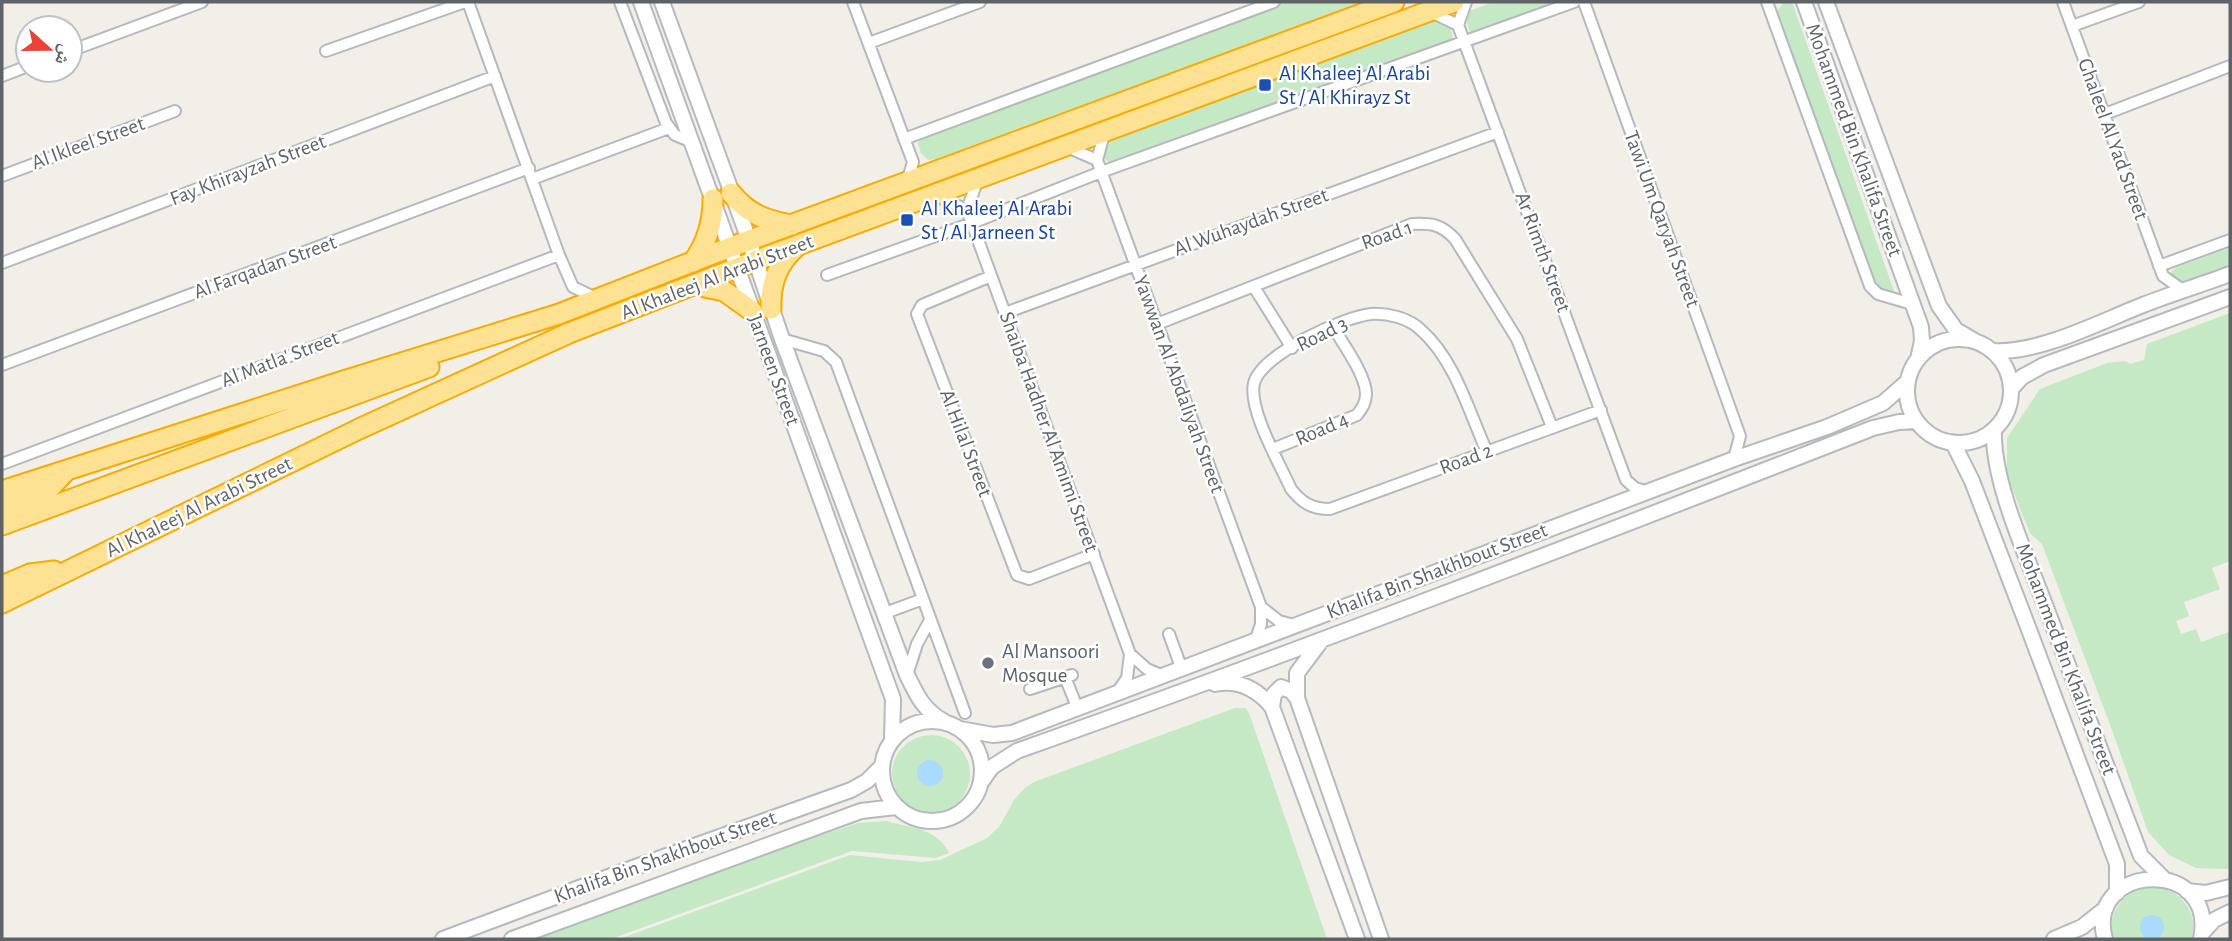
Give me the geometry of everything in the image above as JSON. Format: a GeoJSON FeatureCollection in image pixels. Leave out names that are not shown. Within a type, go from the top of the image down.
{"type":"FeatureCollection","features":[{"type":"Feature","properties":{"kind":"highway","name":"Al Khaleej Al Arabi Street"},"geometry":{"type":"LineString","coordinates":[[2,491],[559,314],[739,244],[1394,2]]}},
{"type":"Feature","properties":{"kind":"highway","name":"Al Khaleej Al Arabi Street"},"geometry":{"type":"LineString","coordinates":[[2,603],[372,423],[569,334],[746,265],[1454,2]]}},
{"type":"Feature","properties":{"kind":"highway"},"geometry":{"type":"LineString","coordinates":[[693,262],[704,244],[722,196],[758,217],[793,225]]}},
{"type":"Feature","properties":{"kind":"highway"},"geometry":{"type":"LineString","coordinates":[[694,285],[724,291],[762,310],[783,261],[796,247]]}},
{"type":"Feature","properties":{"kind":"highway"},"geometry":{"type":"LineString","coordinates":[[2,525],[475,351],[559,314]]}},
{"type":"Feature","properties":{"kind":"highway"},"geometry":{"type":"LineString","coordinates":[[2,509],[46,492],[65,471]]}},
{"type":"Feature","properties":{"kind":"highway"},"geometry":{"type":"LineString","coordinates":[[2,586],[39,572],[65,572]]}},
{"type":"Feature","properties":{"kind":"main road","name":"Jarneen Street"},"geometry":{"type":"LineString","coordinates":[[640,2],[692,142],[722,196]]}},
{"type":"Feature","properties":{"kind":"main road","name":"Jarneen Street"},"geometry":{"type":"LineString","coordinates":[[662,2],[722,196],[893,699],[892,740]]}},
{"type":"Feature","properties":{"kind":"main road","name":"Mohammed Bin Khalifa Street"},"geometry":{"type":"LineString","coordinates":[[1804,2],[1921,327],[1922,341],[1918,359]]}},
{"type":"Feature","properties":{"kind":"main road","name":"Mohammed Bin Khalifa Street"},"geometry":{"type":"LineString","coordinates":[[1826,2],[1938,306],[1956,330],[1975,341]]}},
{"type":"Feature","properties":{"kind":"main road"},"geometry":{"type":"LineString","coordinates":[[1992,351],[2015,351],[2036,346],[2230,274]]}},
{"type":"Feature","properties":{"kind":"main road"},"geometry":{"type":"LineString","coordinates":[[2011,389],[2022,377],[2044,365],[2230,297]]}},
{"type":"Feature","properties":{"kind":"main road","name":"Jarneen Street"},"geometry":{"type":"LineString","coordinates":[[762,310],[782,339],[908,675],[924,707],[945,722]]}},
{"type":"Feature","properties":{"kind":"main road"},"geometry":{"type":"LineString","coordinates":[[1959,339],[1975,341],[1992,351],[2005,368],[2011,389],[2009,404],[1994,430],[1975,440],[1953,443],[1939,440],[1926,432],[1909,409],[1907,382],[1918,359],[1929,348],[1943,341],[1959,339]]}},
{"type":"Feature","properties":{"kind":"main road","name":"Khalifa Bin Shakhbout Street"},"geometry":{"type":"LineString","coordinates":[[960,729],[993,735],[1012,733],[1734,459],[1827,427],[1883,403],[1907,382]]}},
{"type":"Feature","properties":{"kind":"main road","name":"Khalifa Bin Shakhbout Street"},"geometry":{"type":"LineString","coordinates":[[982,781],[992,767],[1017,751],[1183,692],[1600,535],[1873,428],[1916,421]]}},
{"type":"Feature","properties":{"kind":"main road","name":"Mohammed Bin Khalifa Street"},"geometry":{"type":"LineString","coordinates":[[1994,430],[1993,450],[1997,470],[2039,588],[2141,856],[2162,878]]}},
{"type":"Feature","properties":{"kind":"main road","name":"Mohammed Bin Khalifa Street"},"geometry":{"type":"LineString","coordinates":[[1953,443],[1972,481],[2117,864],[2114,897],[2104,920],[2105,939]]}},
{"type":"Feature","properties":{"kind":"main road"},"geometry":{"type":"LineString","coordinates":[[1323,639],[1297,673],[1297,698],[1381,939]]}},
{"type":"Feature","properties":{"kind":"main road"},"geometry":{"type":"LineString","coordinates":[[1183,692],[1220,683],[1234,683],[1254,690],[1272,707],[1357,939]]}},
{"type":"Feature","properties":{"kind":"main road"},"geometry":{"type":"LineString","coordinates":[[1272,707],[1274,694],[1281,687],[1291,691],[1297,698]]}},
{"type":"Feature","properties":{"kind":"main road"},"geometry":{"type":"LineString","coordinates":[[945,722],[971,738],[979,751],[982,781],[976,797],[965,810],[937,822],[922,821],[908,816],[896,807],[887,795],[882,781],[885,753],[892,740],[916,723],[945,722]]}},
{"type":"Feature","properties":{"kind":"main road","name":"Khalifa Bin Shakhbout Street"},"geometry":{"type":"LineString","coordinates":[[443,939],[851,790],[867,781],[882,766]]}},
{"type":"Feature","properties":{"kind":"main road","name":"Khalifa Bin Shakhbout Street"},"geometry":{"type":"LineString","coordinates":[[512,939],[861,811],[896,807]]}},
{"type":"Feature","properties":{"kind":"main road"},"geometry":{"type":"LineString","coordinates":[[2054,939],[2090,922],[2130,883],[2146,878],[2162,878],[2187,891],[2196,902],[2202,917],[2202,936]]}},
{"type":"Feature","properties":{"kind":"main road"},"geometry":{"type":"LineString","coordinates":[[2187,891],[2206,893],[2230,887]]}},
{"type":"Feature","properties":{"kind":"main road"},"geometry":{"type":"LineString","coordinates":[[2202,936],[2214,920],[2230,912]]}},
{"type":"Feature","properties":{"kind":"street"},"geometry":{"type":"LineString","coordinates":[[84,46],[202,2]]}},
{"type":"Feature","properties":{"kind":"street"},"geometry":{"type":"LineString","coordinates":[[326,51],[467,2],[573,287],[585,295],[600,299]]}},
{"type":"Feature","properties":{"kind":"street"},"geometry":{"type":"LineString","coordinates":[[620,2],[669,128],[680,138],[692,142]]}},
{"type":"Feature","properties":{"kind":"street"},"geometry":{"type":"LineString","coordinates":[[853,2],[913,162],[907,182]]}},
{"type":"Feature","properties":{"kind":"street"},"geometry":{"type":"LineString","coordinates":[[869,43],[980,2]]}},
{"type":"Feature","properties":{"kind":"street"},"geometry":{"type":"LineString","coordinates":[[904,139],[1274,2]]}},
{"type":"Feature","properties":{"kind":"street"},"geometry":{"type":"LineString","coordinates":[[1429,11],[1458,24],[1466,2]]}},
{"type":"Feature","properties":{"kind":"street"},"geometry":{"type":"LineString","coordinates":[[827,275],[972,223],[1099,166],[1574,2]]}},
{"type":"Feature","properties":{"kind":"street","name":"Tawi Um Qaryah Street"},"geometry":{"type":"LineString","coordinates":[[1584,2],[1740,436]]}},
{"type":"Feature","properties":{"kind":"street"},"geometry":{"type":"LineString","coordinates":[[1768,2],[1870,286],[1878,294],[1912,304]]}},
{"type":"Feature","properties":{"kind":"street","name":"Ghaleel Al Yad Street"},"geometry":{"type":"LineString","coordinates":[[2063,2],[2161,271]]}},
{"type":"Feature","properties":{"kind":"street"},"geometry":{"type":"LineString","coordinates":[[2072,26],[2139,2]]}},
{"type":"Feature","properties":{"kind":"street","name":"Ar Rimth Street"},"geometry":{"type":"LineString","coordinates":[[1458,24],[1626,480]]}},
{"type":"Feature","properties":{"kind":"street"},"geometry":{"type":"LineString","coordinates":[[2105,114],[2230,66]]}},
{"type":"Feature","properties":{"kind":"street","name":"Fay Khirayzah Street"},"geometry":{"type":"LineString","coordinates":[[2,263],[495,76]]}},
{"type":"Feature","properties":{"kind":"street","name":"Al Ikleel Street"},"geometry":{"type":"LineString","coordinates":[[2,176],[175,111]]}},
{"type":"Feature","properties":{"kind":"street"},"geometry":{"type":"LineString","coordinates":[[531,174],[669,128]]}},
{"type":"Feature","properties":{"kind":"street"},"geometry":{"type":"LineString","coordinates":[[1099,166],[1105,131]]}},
{"type":"Feature","properties":{"kind":"street","name":"Al Wuhaydah Street"},"geometry":{"type":"LineString","coordinates":[[1005,313],[1498,132]]}},
{"type":"Feature","properties":{"kind":"street"},"geometry":{"type":"LineString","coordinates":[[1065,146],[1099,166]]}},
{"type":"Feature","properties":{"kind":"street"},"geometry":{"type":"LineString","coordinates":[[913,162],[934,172]]}},
{"type":"Feature","properties":{"kind":"street","name":"Yawwan Al 'Abdaliyah Street"},"geometry":{"type":"LineString","coordinates":[[1099,166],[1261,607],[1261,624],[1256,639]]}},
{"type":"Feature","properties":{"kind":"street","name":"Al Farqadan Street"},"geometry":{"type":"LineString","coordinates":[[2,365],[531,174]]}},
{"type":"Feature","properties":{"kind":"street"},"geometry":{"type":"LineString","coordinates":[[935,195],[967,210],[978,179]]}},
{"type":"Feature","properties":{"kind":"street","name":"Shaiba Hadher Al Amimi Street"},"geometry":{"type":"LineString","coordinates":[[967,210],[1130,654]]}},
{"type":"Feature","properties":{"kind":"street","name":"Road 1"},"geometry":{"type":"LineString","coordinates":[[1157,324],[1412,224],[1433,223],[1446,229],[1455,239],[1517,339],[1552,427]]}},
{"type":"Feature","properties":{"kind":"street"},"geometry":{"type":"LineString","coordinates":[[2161,271],[2230,240]]}},
{"type":"Feature","properties":{"kind":"street","name":"Al Matla' Street"},"geometry":{"type":"LineString","coordinates":[[2,464],[559,255]]}},
{"type":"Feature","properties":{"kind":"street"},"geometry":{"type":"LineString","coordinates":[[2161,271],[2185,291]]}},
{"type":"Feature","properties":{"kind":"street"},"geometry":{"type":"LineString","coordinates":[[2153,301],[2161,271]]}},
{"type":"Feature","properties":{"kind":"street","name":"Al Hilal Street"},"geometry":{"type":"LineString","coordinates":[[991,276],[922,305],[917,314],[1017,575],[1029,579],[1094,554]]}},
{"type":"Feature","properties":{"kind":"street"},"geometry":{"type":"LineString","coordinates":[[1254,287],[1292,348]]}},
{"type":"Feature","properties":{"kind":"street","name":"Road 3"},"geometry":{"type":"LineString","coordinates":[[1331,509],[1319,509],[1298,499],[1291,489],[1257,410],[1254,384],[1259,374],[1272,361],[1292,348],[1356,318],[1373,314],[1405,319],[1420,328],[1450,369],[1486,452]]}},
{"type":"Feature","properties":{"kind":"street","name":"Road 4"},"geometry":{"type":"LineString","coordinates":[[1273,449],[1357,415],[1364,405],[1367,392],[1359,371],[1333,327]]}},
{"type":"Feature","properties":{"kind":"street"},"geometry":{"type":"LineString","coordinates":[[782,339],[824,351],[836,362],[965,713]]}},
{"type":"Feature","properties":{"kind":"street","name":"Road 2"},"geometry":{"type":"LineString","coordinates":[[1331,509],[1601,410]]}},
{"type":"Feature","properties":{"kind":"street"},"geometry":{"type":"LineString","coordinates":[[1734,459],[1740,436],[1749,444],[1764,449]]}},
{"type":"Feature","properties":{"kind":"street"},"geometry":{"type":"LineString","coordinates":[[1619,503],[1626,480],[1635,488],[1648,492]]}},
{"type":"Feature","properties":{"kind":"street"},"geometry":{"type":"LineString","coordinates":[[885,613],[923,599]]}},
{"type":"Feature","properties":{"kind":"street"},"geometry":{"type":"LineString","coordinates":[[1261,607],[1279,621],[1294,625]]}},
{"type":"Feature","properties":{"kind":"street"},"geometry":{"type":"LineString","coordinates":[[908,675],[917,644],[930,620]]}},
{"type":"Feature","properties":{"kind":"street"},"geometry":{"type":"LineString","coordinates":[[1169,634],[1181,667]]}},
{"type":"Feature","properties":{"kind":"street"},"geometry":{"type":"LineString","coordinates":[[917,644],[924,640],[938,642]]}},
{"type":"Feature","properties":{"kind":"street"},"geometry":{"type":"LineString","coordinates":[[1130,654],[1147,669],[1161,675]]}},
{"type":"Feature","properties":{"kind":"street"},"geometry":{"type":"LineString","coordinates":[[1118,691],[1127,678],[1130,654]]}},
{"type":"Feature","properties":{"kind":"street"},"geometry":{"type":"LineString","coordinates":[[1030,689],[1068,676],[1077,707]]}},
{"type":"Feature","properties":{"kind":"green space"},"geometry":{"type":"Polygon","coordinates":[[[1276,2],[1361,2],[936,159],[928,160],[921,153],[918,143],[923,134],[1276,2]]]}},
{"type":"Feature","properties":{"kind":"green space"},"geometry":{"type":"Polygon","coordinates":[[[1493,2],[1562,2],[1470,33],[1467,23],[1469,11],[1493,2]]]}},
{"type":"Feature","properties":{"kind":"green space"},"geometry":{"type":"Polygon","coordinates":[[[1784,2],[1792,2],[1895,294],[1877,292],[1775,14],[1784,2]]]}},
{"type":"Feature","properties":{"kind":"green space"},"geometry":{"type":"Polygon","coordinates":[[[1433,19],[1448,21],[1453,37],[1447,43],[1117,164],[1104,157],[1102,151],[1111,136],[1433,19]]]}},
{"type":"Feature","properties":{"kind":"green space"},"geometry":{"type":"Polygon","coordinates":[[[2230,248],[2230,270],[2180,288],[2170,283],[2170,273],[2177,267],[2230,248]]]}},
{"type":"Feature","properties":{"kind":"green space"},"geometry":{"type":"Polygon","coordinates":[[[2230,313],[2230,561],[2212,568],[2220,589],[2184,602],[2189,616],[2176,621],[2181,634],[2196,629],[2201,642],[2229,632],[2230,635],[2230,867],[2196,868],[2169,855],[2148,832],[2042,544],[2030,533],[2007,476],[2007,438],[2040,389],[2107,363],[2125,361],[2130,364],[2144,360],[2147,344],[2230,313]]]}},
{"type":"Feature","properties":{"kind":"green space"},"geometry":{"type":"Polygon","coordinates":[[[1235,708],[1246,708],[1250,716],[1327,939],[619,939],[850,855],[921,862],[940,860],[987,838],[999,827],[1014,800],[1034,782],[1235,708]]]}},
{"type":"Feature","properties":{"kind":"green space"},"geometry":{"type":"Polygon","coordinates":[[[923,735],[939,735],[953,741],[964,752],[970,766],[970,782],[964,796],[953,807],[939,813],[923,813],[909,807],[898,796],[892,782],[892,766],[898,752],[909,741],[923,735]]]}},
{"type":"Feature","properties":{"kind":"green space"},"geometry":{"type":"Polygon","coordinates":[[[886,821],[938,838],[949,853],[936,858],[852,851],[611,939],[536,939],[804,841],[858,823],[886,821]]]}},
{"type":"Feature","properties":{"kind":"green space"},"geometry":{"type":"Polygon","coordinates":[[[2147,886],[2168,890],[2189,908],[2192,917],[2192,939],[2112,939],[2112,920],[2118,905],[2130,894],[2147,886]]]}},
{"type":"Feature","properties":{"kind":"water"},"geometry":{"type":"Polygon","coordinates":[[[930,760],[939,764],[943,773],[939,782],[930,786],[921,782],[917,773],[921,764],[930,760]]]}},
{"type":"Feature","properties":{"kind":"water"},"geometry":{"type":"Polygon","coordinates":[[[2152,915],[2161,918],[2164,927],[2161,936],[2152,939],[2143,936],[2140,927],[2143,918],[2152,915]]]}},
{"type":"Feature","properties":{"kind":"place","name":"Al Khaleej Al Arabi St / Al Khirayz St"},"geometry":{"type":"Point","coordinates":[1265,85]}},
{"type":"Feature","properties":{"kind":"place","name":"Al Khaleej Al Arabi St / Al Jarneen St"},"geometry":{"type":"Point","coordinates":[907,220]}},
{"type":"Feature","properties":{"kind":"place","name":"Al Mansoori Mosque"},"geometry":{"type":"Point","coordinates":[988,663]}}]}
